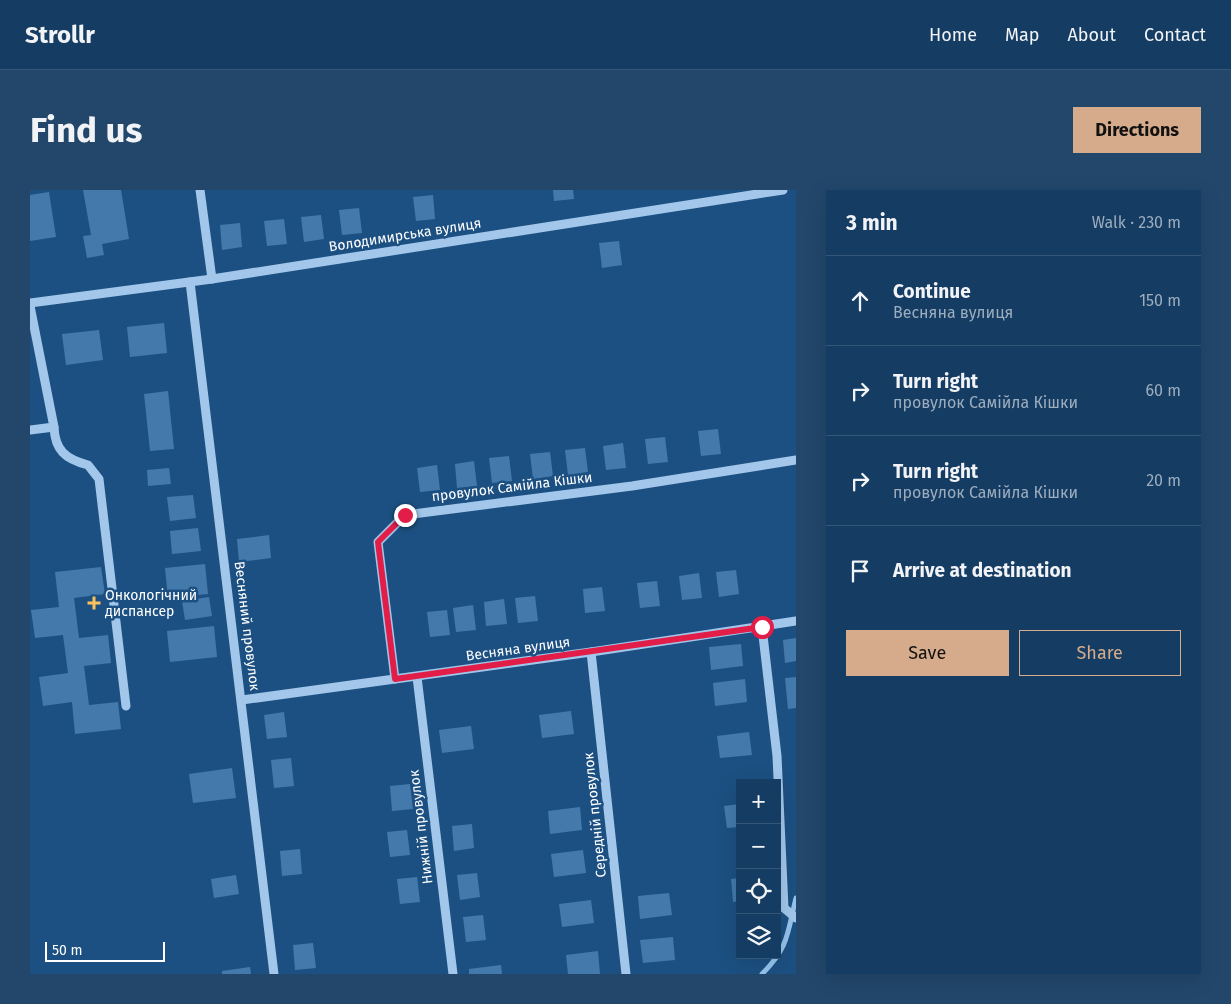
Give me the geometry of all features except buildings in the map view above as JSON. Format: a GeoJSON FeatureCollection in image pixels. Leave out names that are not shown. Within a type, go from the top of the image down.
{"type":"FeatureCollection","features":[{"type":"Feature","properties":{"kind":"street"},"geometry":{"type":"LineString","coordinates":[[200,190],[212,279]]}},
{"type":"Feature","properties":{"kind":"street","name":"Володимирська вулиця"},"geometry":{"type":"LineString","coordinates":[[30,304],[212,279],[783,190]]}},
{"type":"Feature","properties":{"kind":"street","name":"Весняний провулок"},"geometry":{"type":"LineString","coordinates":[[190,282],[274,974]]}},
{"type":"Feature","properties":{"kind":"street"},"geometry":{"type":"LineString","coordinates":[[30,304],[58,449],[75,462],[88,464],[99,479],[126,706]]}},
{"type":"Feature","properties":{"kind":"street"},"geometry":{"type":"LineString","coordinates":[[30,430],[54,426]]}},
{"type":"Feature","properties":{"kind":"street","name":"провулок Самійла Кішки"},"geometry":{"type":"LineString","coordinates":[[395,679],[378,542],[405,515],[632,486],[796,460]]}},
{"type":"Feature","properties":{"kind":"street","name":"Весняна вулиця"},"geometry":{"type":"LineString","coordinates":[[242,700],[591,652],[796,621]]}},
{"type":"Feature","properties":{"kind":"street"},"geometry":{"type":"LineString","coordinates":[[762,627],[777,756],[784,908],[796,918]]}},
{"type":"Feature","properties":{"kind":"street","name":"Середній провулок"},"geometry":{"type":"LineString","coordinates":[[591,652],[626,974]]}},
{"type":"Feature","properties":{"kind":"street","name":"Нижній провулок"},"geometry":{"type":"LineString","coordinates":[[417,676],[453,974]]}},
{"type":"Feature","properties":{"kind":"waterway"},"geometry":{"type":"LineString","coordinates":[[762,974],[782,948],[796,898]]}},
{"type":"Feature","properties":{"kind":"place","name":"Онкологічний диспансер"},"geometry":{"type":"Point","coordinates":[94,603]}},
{"type":"Feature","properties":{"kind":"route"},"geometry":{"type":"LineString","coordinates":[[405,515],[378,542],[395,679],[762,627]]}}]}
